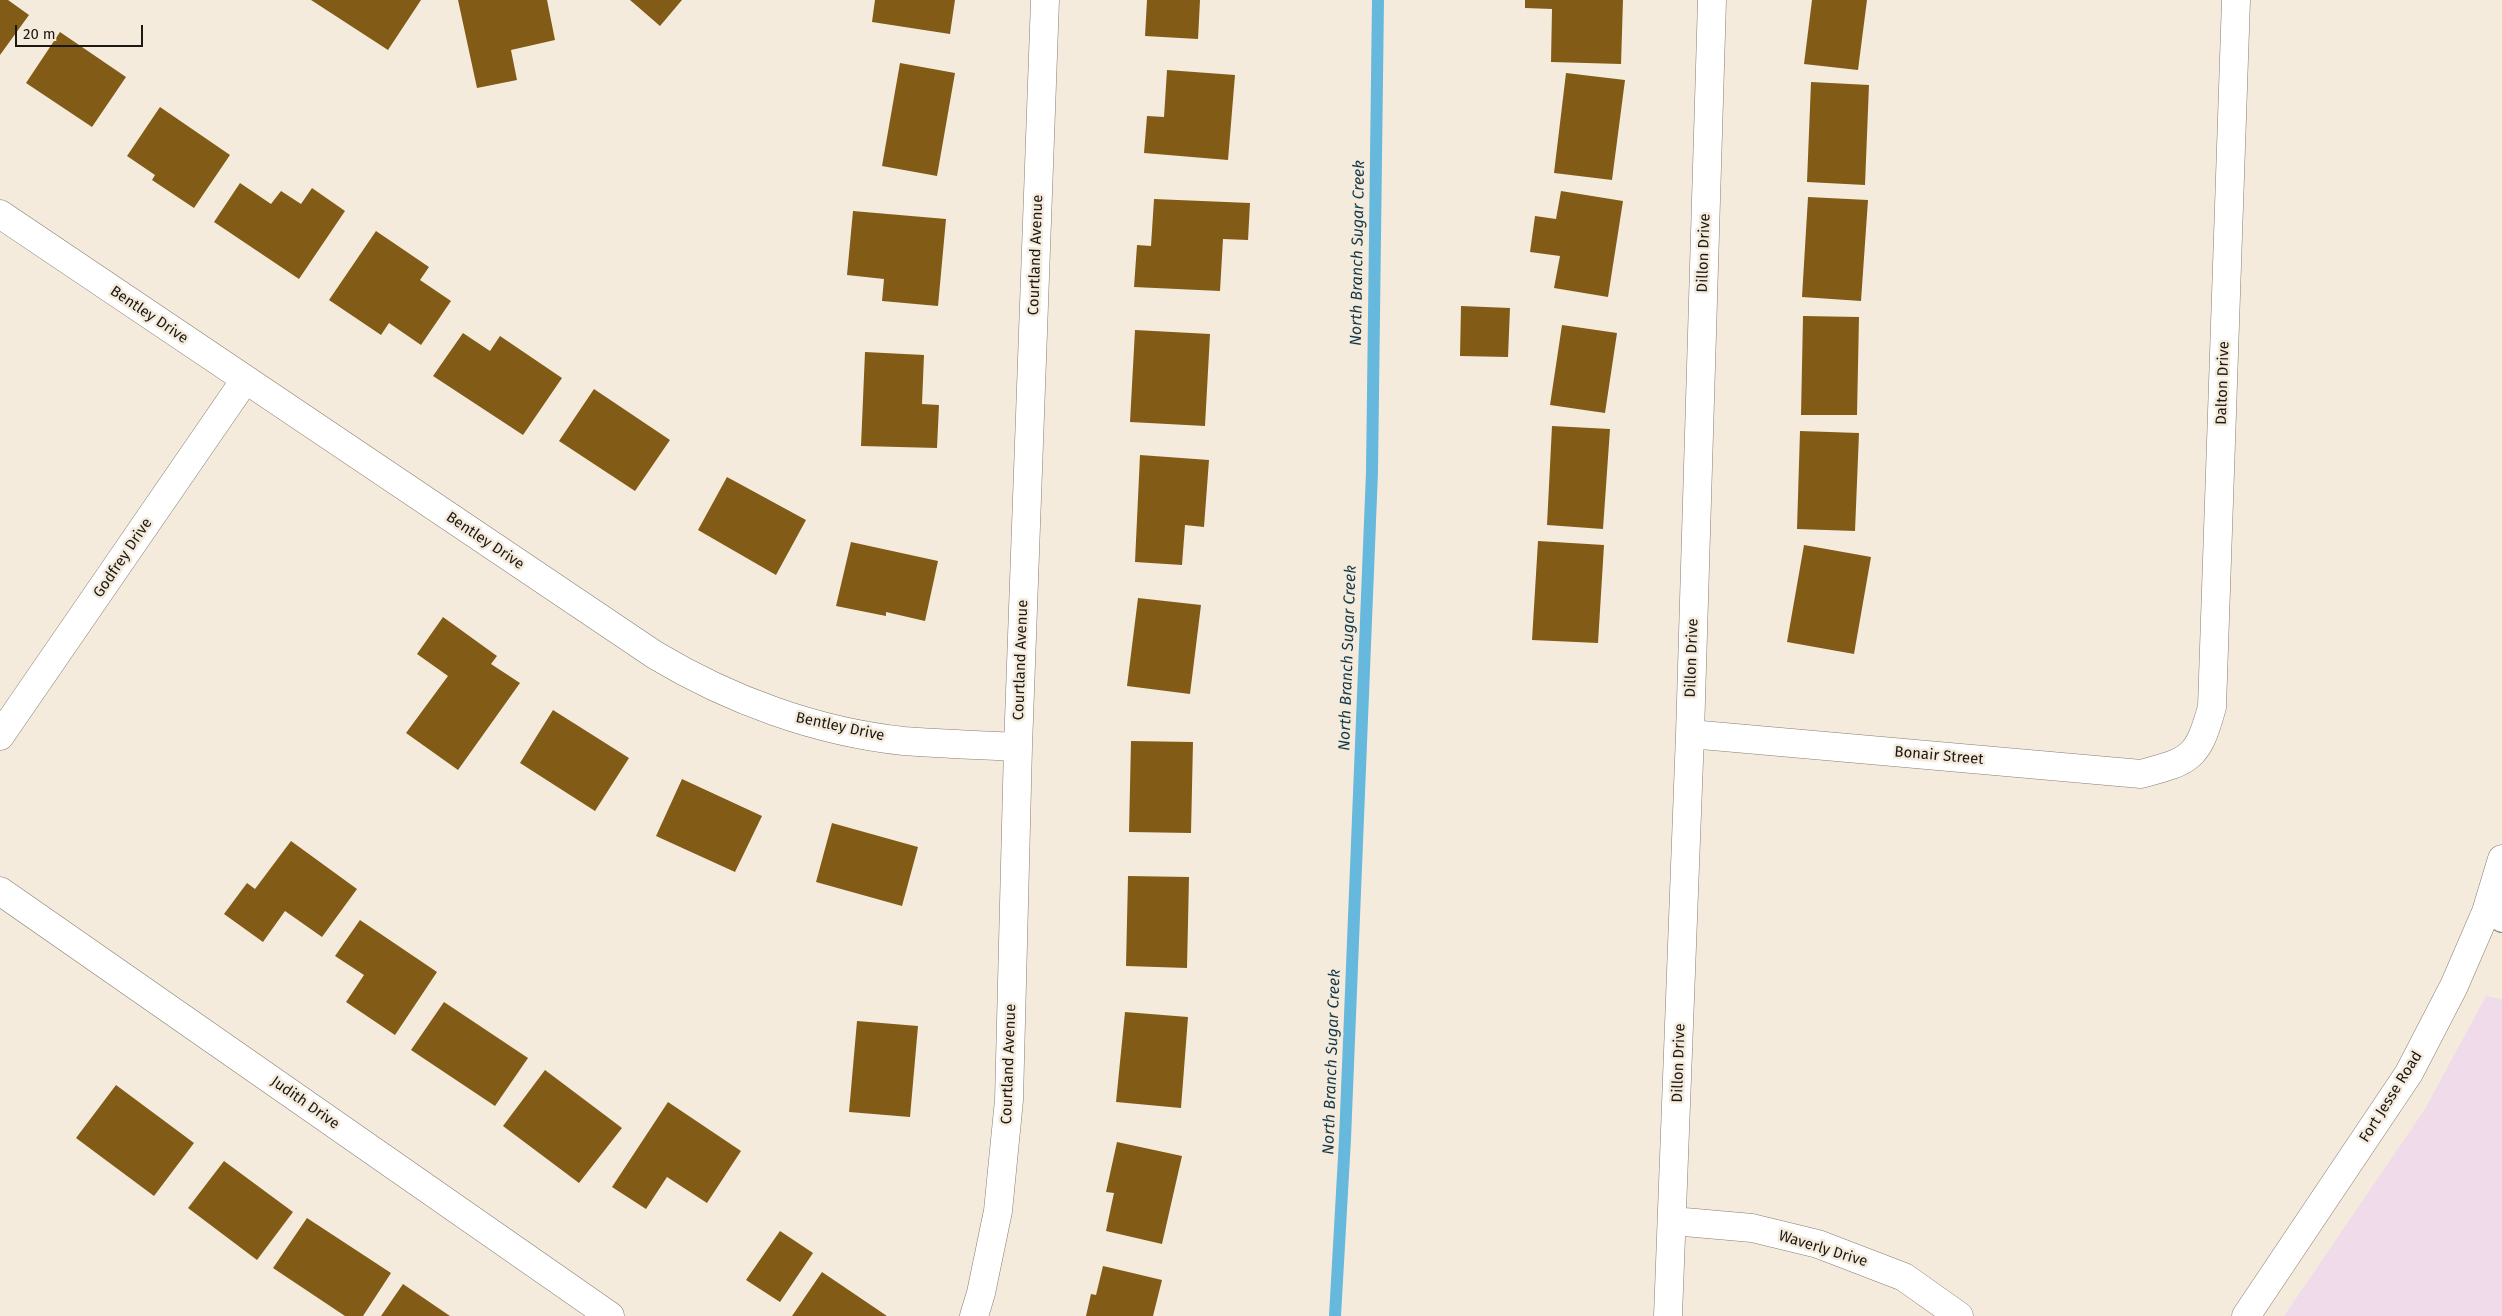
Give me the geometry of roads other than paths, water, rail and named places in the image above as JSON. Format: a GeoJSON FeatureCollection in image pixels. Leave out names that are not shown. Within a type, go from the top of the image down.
{"type":"FeatureCollection","features":[{"type":"Feature","properties":{"kind":"street","name":"Courtland Avenue"},"geometry":{"type":"LineString","coordinates":[[974,1316],[981,1293],[998,1211],[1009,1100],[1018,747],[1045,0]]}},
{"type":"Feature","properties":{"kind":"street","name":"Dillon Drive"},"geometry":{"type":"LineString","coordinates":[[1668,1316],[1690,734],[1712,0]]}},
{"type":"Feature","properties":{"kind":"street","name":"Dalton Drive"},"geometry":{"type":"LineString","coordinates":[[2186,759],[2204,738],[2212,708],[2236,0]]}},
{"type":"Feature","properties":{"kind":"street","name":"Bentley Drive"},"geometry":{"type":"LineString","coordinates":[[0,214],[655,655],[694,678],[788,716],[841,731],[903,741],[1018,747]]}},
{"type":"Feature","properties":{"kind":"street","name":"Godfrey Drive"},"geometry":{"type":"LineString","coordinates":[[0,736],[245,380]]}},
{"type":"Feature","properties":{"kind":"street","name":"Bonair Street"},"geometry":{"type":"LineString","coordinates":[[1690,734],[2141,774],[2174,766],[2186,759]]}},
{"type":"Feature","properties":{"kind":"street","name":"Fort Jesse Road"},"geometry":{"type":"LineString","coordinates":[[2246,1316],[2409,1073],[2454,986],[2494,917],[2502,859]]}},
{"type":"Feature","properties":{"kind":"street","name":"Judith Drive"},"geometry":{"type":"LineString","coordinates":[[0,891],[610,1316]]}},
{"type":"Feature","properties":{"kind":"street","name":"Waverly Drive"},"geometry":{"type":"LineString","coordinates":[[1673,1221],[1752,1228],[1818,1244],[1904,1277],[1959,1316]]}},
{"type":"Feature","properties":{"kind":"waterway","name":"North Branch Sugar Creek"},"geometry":{"type":"LineString","coordinates":[[1335,1316],[1345,1139],[1372,472],[1378,0]]}}]}
